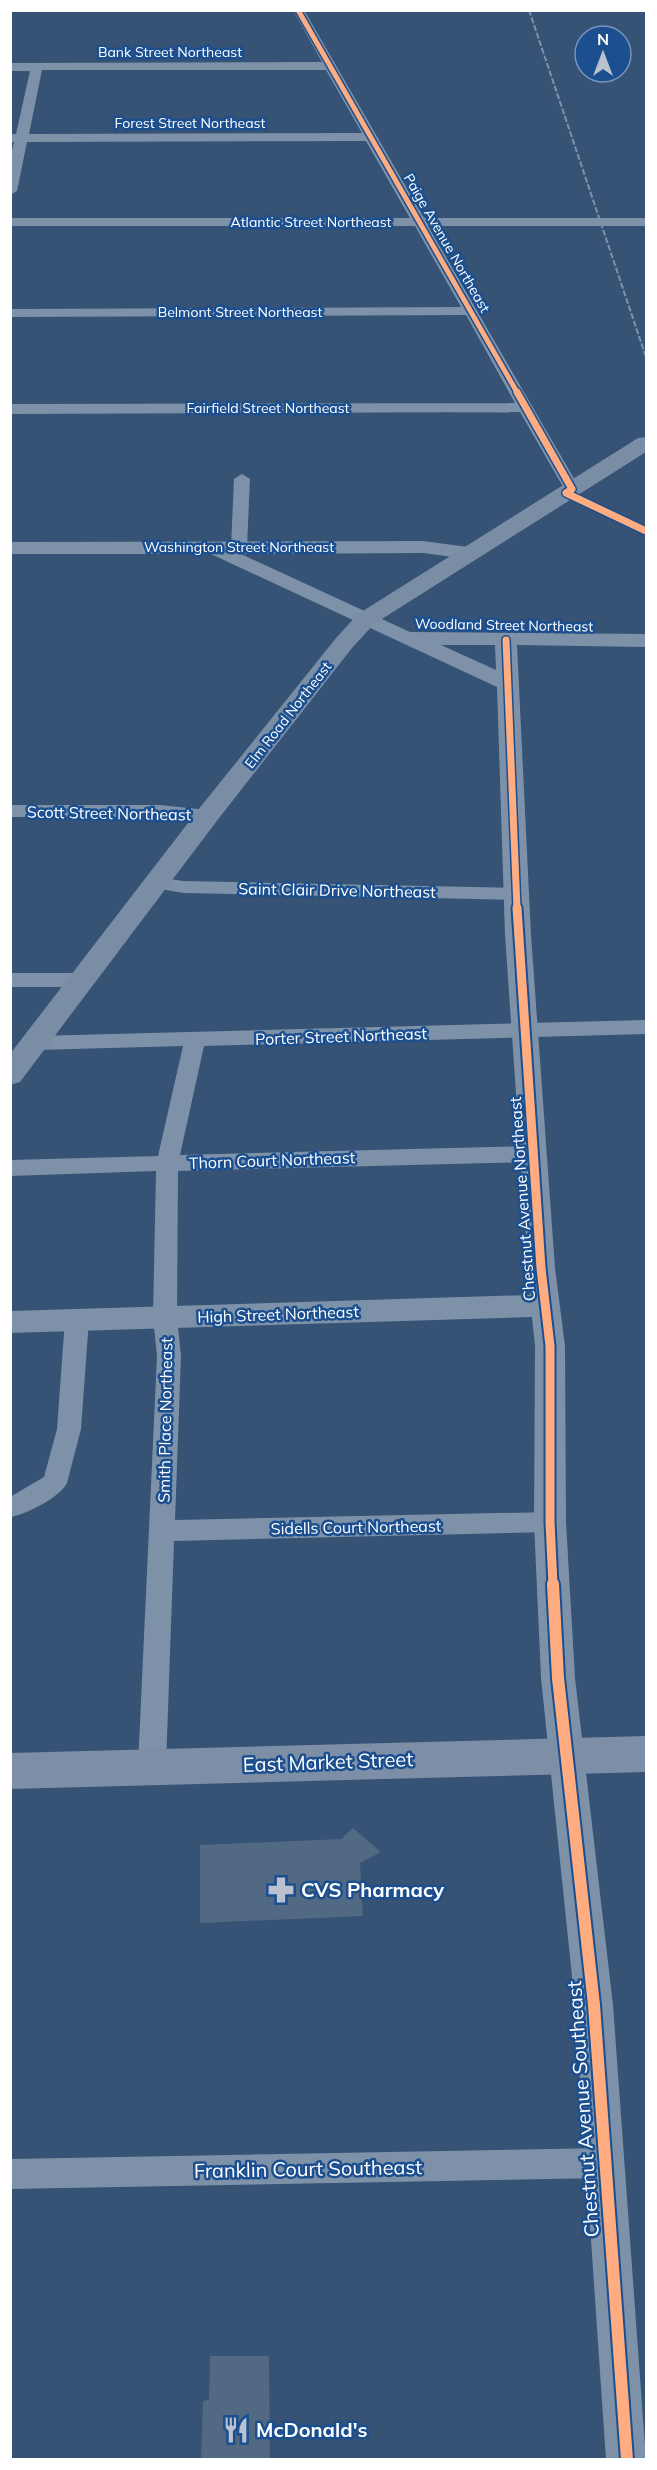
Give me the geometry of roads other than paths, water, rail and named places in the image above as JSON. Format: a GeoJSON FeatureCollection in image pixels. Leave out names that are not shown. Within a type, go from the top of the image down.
{"type":"FeatureCollection","features":[{"type":"Feature","properties":{"kind":"main road","name":"Elm Road Northeast"},"geometry":{"type":"LineString","coordinates":[[10,1075],[207,816],[366,619],[646,443]]}},
{"type":"Feature","properties":{"kind":"main road","name":"East Market Street"},"geometry":{"type":"LineString","coordinates":[[10,1771],[646,1754]]}},
{"type":"Feature","properties":{"kind":"street","name":"Paige Avenue Northeast"},"geometry":{"type":"LineString","coordinates":[[298,10],[572,489]]}},
{"type":"Feature","properties":{"kind":"street","name":"Bank Street Northeast"},"geometry":{"type":"LineString","coordinates":[[10,67],[329,66]]}},
{"type":"Feature","properties":{"kind":"street"},"geometry":{"type":"LineString","coordinates":[[10,191],[16,138],[37,67]]}},
{"type":"Feature","properties":{"kind":"street","name":"Forest Street Northeast"},"geometry":{"type":"LineString","coordinates":[[16,138],[370,137]]}},
{"type":"Feature","properties":{"kind":"street","name":"Atlantic Street Northeast"},"geometry":{"type":"LineString","coordinates":[[10,222],[646,222]]}},
{"type":"Feature","properties":{"kind":"street","name":"Belmont Street Northeast"},"geometry":{"type":"LineString","coordinates":[[10,313],[470,311]]}},
{"type":"Feature","properties":{"kind":"street","name":"Fairfield Street Northeast"},"geometry":{"type":"LineString","coordinates":[[10,409],[525,407]]}},
{"type":"Feature","properties":{"kind":"street"},"geometry":{"type":"LineString","coordinates":[[239,547],[242,480]]}},
{"type":"Feature","properties":{"kind":"street","name":"Woodland Street Northeast"},"geometry":{"type":"LineString","coordinates":[[212,547],[406,638],[646,640]]}},
{"type":"Feature","properties":{"kind":"street","name":"Washington Street Northeast"},"geometry":{"type":"LineString","coordinates":[[10,548],[423,547],[468,553]]}},
{"type":"Feature","properties":{"kind":"street"},"geometry":{"type":"LineString","coordinates":[[406,638],[508,684]]}},
{"type":"Feature","properties":{"kind":"street","name":"Chestnut Avenue Northeast"},"geometry":{"type":"LineString","coordinates":[[506,640],[524,1030],[550,1346],[550,1522],[558,1678],[567,1756]]}},
{"type":"Feature","properties":{"kind":"street","name":"Scott Street Northeast"},"geometry":{"type":"LineString","coordinates":[[10,811],[160,811],[207,816]]}},
{"type":"Feature","properties":{"kind":"street","name":"Saint Clair Drive Northeast"},"geometry":{"type":"LineString","coordinates":[[157,883],[183,887],[516,894]]}},
{"type":"Feature","properties":{"kind":"street"},"geometry":{"type":"LineString","coordinates":[[10,980],[83,980]]}},
{"type":"Feature","properties":{"kind":"street","name":"Porter Street Northeast"},"geometry":{"type":"LineString","coordinates":[[36,1043],[646,1027]]}},
{"type":"Feature","properties":{"kind":"street","name":"Smith Place Northeast"},"geometry":{"type":"LineString","coordinates":[[152,1766],[169,1356],[165,1317],[167,1164],[195,1040]]}},
{"type":"Feature","properties":{"kind":"street","name":"Thorn Court Northeast"},"geometry":{"type":"LineString","coordinates":[[10,1168],[378,1156],[533,1154]]}},
{"type":"Feature","properties":{"kind":"street","name":"High Street Northeast"},"geometry":{"type":"LineString","coordinates":[[10,1322],[545,1306]]}},
{"type":"Feature","properties":{"kind":"street"},"geometry":{"type":"LineString","coordinates":[[14,1506],[55,1483],[69,1429],[77,1319]]}},
{"type":"Feature","properties":{"kind":"street","name":"Sidells Court Northeast"},"geometry":{"type":"LineString","coordinates":[[162,1531],[550,1522]]}},
{"type":"Feature","properties":{"kind":"street","name":"Chestnut Avenue Southeast"},"geometry":{"type":"LineString","coordinates":[[567,1756],[594,2005],[627,2460]]}},
{"type":"Feature","properties":{"kind":"street","name":"Franklin Court Southeast"},"geometry":{"type":"LineString","coordinates":[[10,2174],[605,2163]]}},
{"type":"Feature","properties":{"kind":"railway"},"geometry":{"type":"LineString","coordinates":[[529,10],[646,357]]}},
{"type":"Feature","properties":{"kind":"place","name":"CVS Pharmacy"},"geometry":{"type":"Point","coordinates":[281,1890]}},
{"type":"Feature","properties":{"kind":"place","name":"McDonald's"},"geometry":{"type":"Point","coordinates":[236,2430]}}]}
